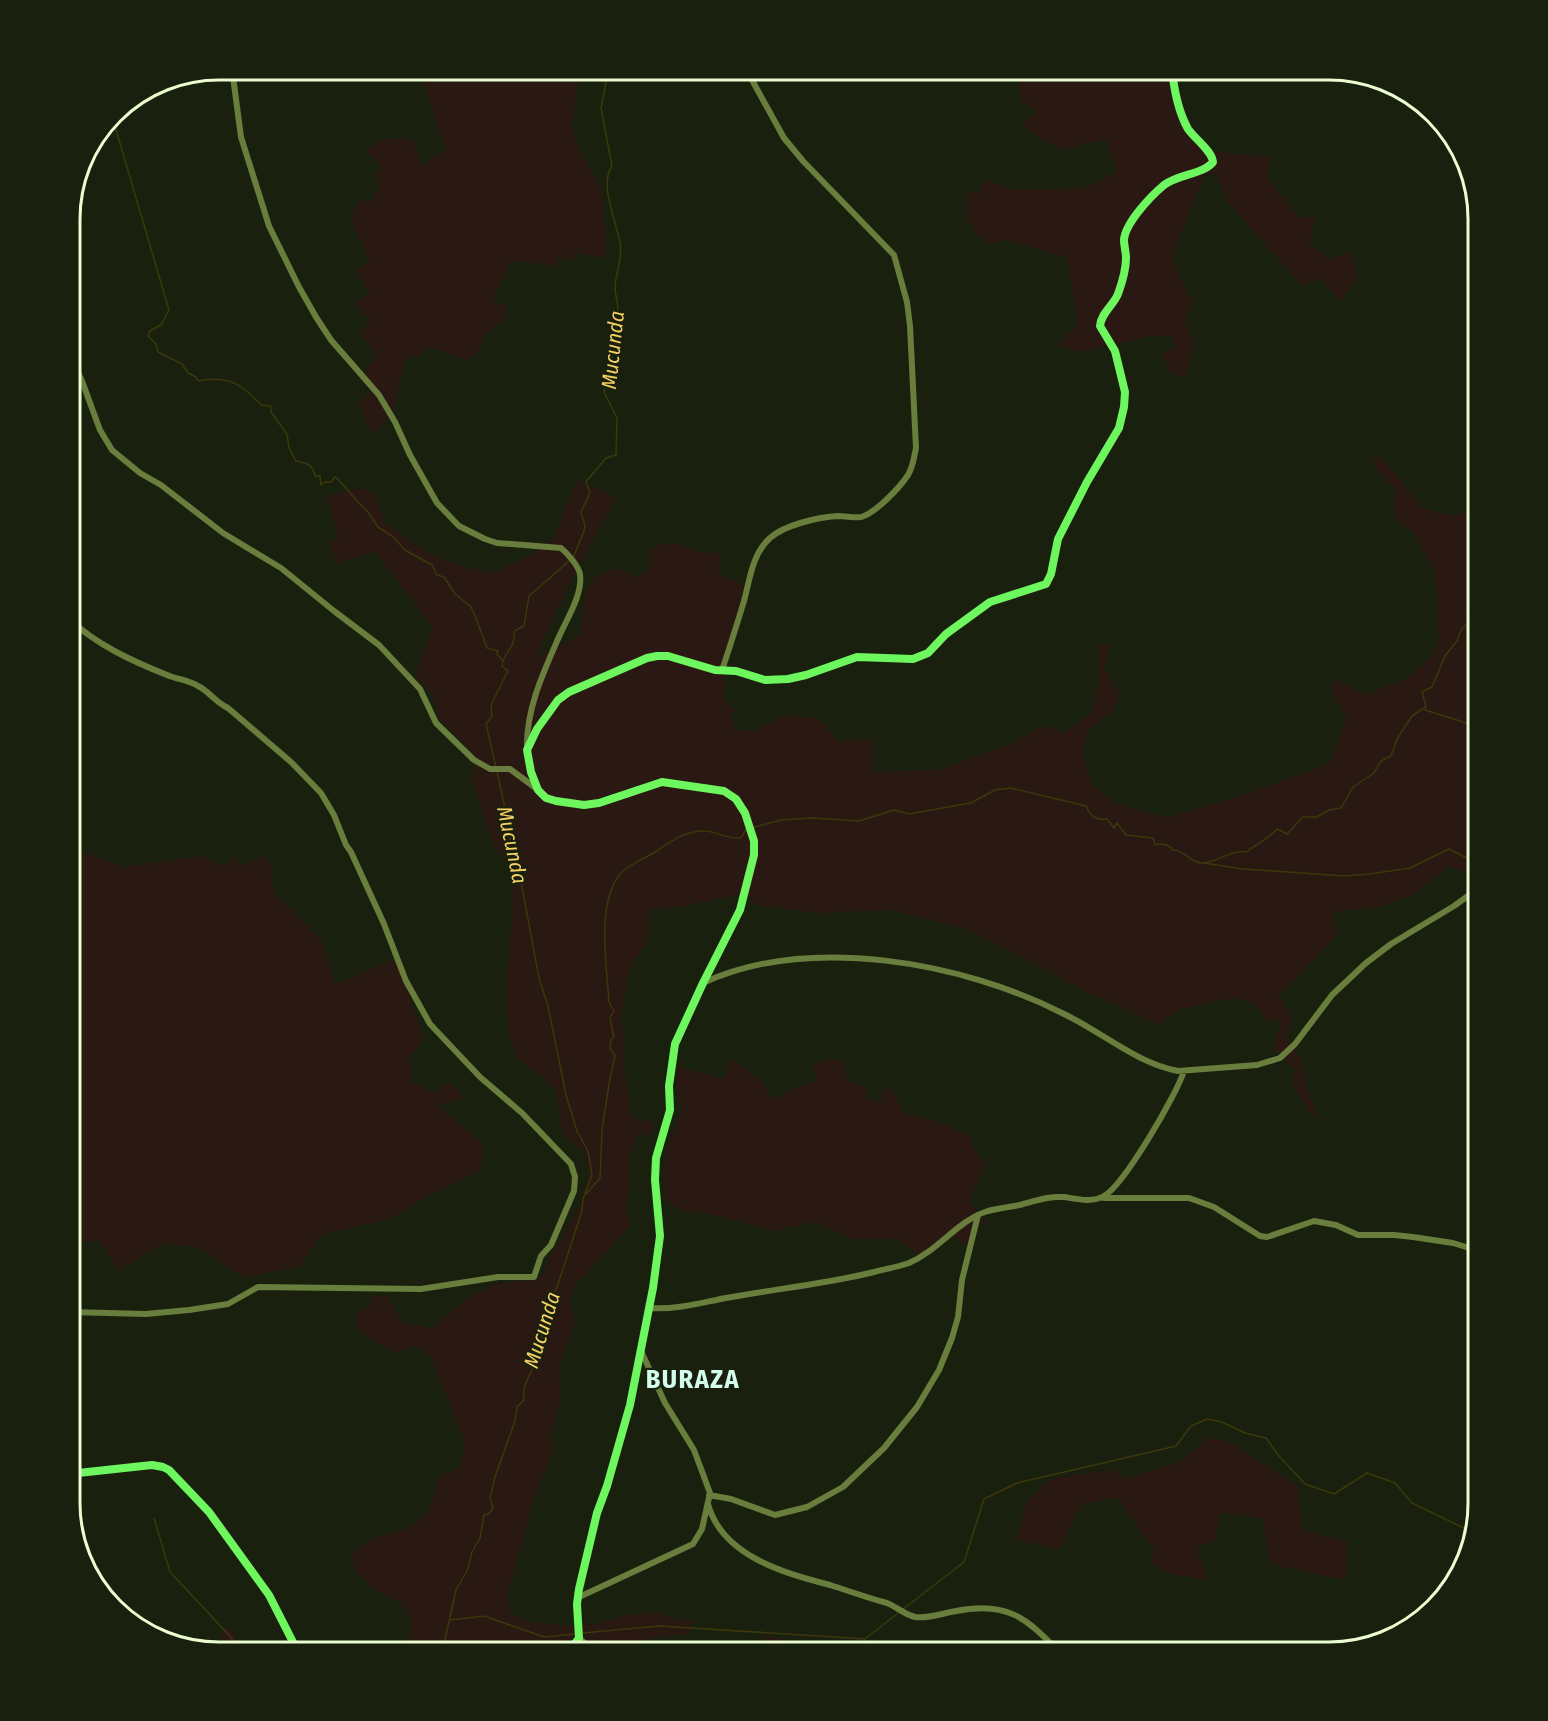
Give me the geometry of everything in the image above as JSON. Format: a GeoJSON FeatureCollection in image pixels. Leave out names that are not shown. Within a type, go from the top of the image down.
{"type":"FeatureCollection","features":[{"type":"Feature","properties":{"kind":"main road"},"geometry":{"type":"LineString","coordinates":[[576,1642],[579,1638],[577,1598],[596,1520],[628,1415],[649,1308],[660,1236],[655,1180],[656,1158],[670,1110],[672,1060],[678,1037],[740,910],[754,855],[754,841],[751,827],[736,799],[724,791],[659,783],[599,803],[584,804],[546,798],[538,790],[531,772],[527,750],[537,729],[560,698],[647,658],[668,656],[765,680],[788,679],[818,672],[857,657],[919,658],[928,653],[946,634],[990,602],[1046,584],[1051,574],[1058,539],[1087,482],[1119,428],[1124,406],[1125,392],[1115,351],[1102,331],[1100,322],[1115,300],[1122,279],[1126,261],[1125,235],[1140,210],[1165,184],[1184,174],[1209,167],[1213,162],[1213,158],[1194,138],[1182,118],[1174,80]]}},
{"type":"Feature","properties":{"kind":"main road"},"geometry":{"type":"LineString","coordinates":[[80,1473],[152,1465],[169,1470],[209,1512],[259,1581],[276,1607],[293,1642]]}},
{"type":"Feature","properties":{"kind":"street"},"geometry":{"type":"LineString","coordinates":[[234,80],[242,137],[269,226],[299,287],[320,323],[331,340],[379,395],[437,503],[459,526],[496,543],[561,548],[580,572],[574,604],[543,674],[531,712],[527,750]]}},
{"type":"Feature","properties":{"kind":"street"},"geometry":{"type":"LineString","coordinates":[[722,670],[751,570],[767,541],[785,530],[816,520],[835,516],[860,517],[869,514],[908,475],[916,448],[910,326],[907,302],[894,255],[803,161],[784,138],[752,80]]}},
{"type":"Feature","properties":{"kind":"street"},"geometry":{"type":"LineString","coordinates":[[80,377],[100,430],[112,450],[135,469],[161,484],[223,533],[281,568],[370,637],[392,657],[420,689],[438,725],[474,760],[496,769],[510,769],[538,790]]}},
{"type":"Feature","properties":{"kind":"street"},"geometry":{"type":"LineString","coordinates":[[80,628],[95,640],[151,669],[198,686],[217,703],[228,708],[291,762],[321,793],[334,815],[384,924],[406,981],[430,1024],[480,1077],[553,1143],[571,1164],[575,1178],[574,1191],[567,1203],[560,1226],[551,1245],[542,1256],[534,1277],[498,1277],[421,1289],[258,1287],[228,1304],[189,1310],[146,1314],[80,1312]]}},
{"type":"Feature","properties":{"kind":"street"},"geometry":{"type":"LineString","coordinates":[[703,983],[729,972],[812,957],[909,964],[950,972],[1014,991],[1065,1014],[1140,1058],[1167,1069],[1184,1071],[1257,1065],[1280,1058],[1295,1044],[1332,995],[1366,963],[1391,944],[1468,896]]}},
{"type":"Feature","properties":{"kind":"street"},"geometry":{"type":"LineString","coordinates":[[1102,1198],[1112,1190],[1137,1156],[1176,1092],[1184,1071]]}},
{"type":"Feature","properties":{"kind":"street"},"geometry":{"type":"LineString","coordinates":[[649,1308],[691,1306],[723,1298],[841,1280],[896,1267],[919,1257],[948,1238],[960,1225],[978,1215],[1052,1196],[1088,1200],[1189,1198],[1214,1207],[1263,1237],[1272,1237],[1314,1221],[1336,1226],[1358,1235],[1404,1236],[1453,1243],[1468,1248]]}},
{"type":"Feature","properties":{"kind":"street"},"geometry":{"type":"LineString","coordinates":[[710,1495],[731,1498],[775,1515],[807,1507],[843,1487],[884,1448],[917,1407],[939,1370],[952,1338],[958,1317],[962,1280],[978,1215]]}},
{"type":"Feature","properties":{"kind":"street"},"geometry":{"type":"LineString","coordinates":[[577,1598],[693,1544],[700,1534],[708,1504],[710,1495],[693,1450],[665,1403],[641,1351]]}},
{"type":"Feature","properties":{"kind":"street"},"geometry":{"type":"LineString","coordinates":[[708,1504],[712,1519],[721,1532],[743,1553],[768,1565],[894,1606],[913,1617],[929,1617],[980,1608],[1007,1611],[1023,1618],[1048,1642]]}},
{"type":"Feature","properties":{"kind":"street"},"geometry":{"type":"LineString","coordinates":[[579,1638],[584,1642]]}},
{"type":"Feature","properties":{"kind":"shaded area"},"geometry":{"type":"Polygon","coordinates":[[[423,80],[577,80],[572,125],[578,148],[601,188],[606,235],[605,258],[575,253],[575,261],[558,258],[555,266],[512,260],[492,300],[508,307],[502,322],[486,334],[476,355],[464,360],[442,350],[425,348],[417,358],[406,356],[392,416],[372,434],[359,405],[374,388],[363,374],[377,356],[360,332],[370,321],[355,302],[369,293],[356,271],[370,261],[350,219],[359,201],[371,202],[379,186],[375,172],[383,168],[367,151],[381,139],[413,139],[421,165],[446,151],[423,80]]]}},
{"type":"Feature","properties":{"kind":"shaded area"},"geometry":{"type":"Polygon","coordinates":[[[1008,80],[1171,80],[1181,109],[1202,150],[1270,157],[1267,177],[1298,217],[1316,217],[1309,243],[1330,259],[1350,253],[1358,275],[1341,300],[1319,279],[1302,286],[1228,202],[1216,174],[1205,173],[1177,243],[1173,262],[1193,303],[1184,321],[1194,339],[1186,380],[1170,371],[1162,354],[1176,347],[1173,337],[1153,336],[1080,352],[1057,346],[1078,323],[1067,258],[1006,240],[990,244],[972,228],[967,211],[968,193],[978,192],[985,181],[1016,190],[1085,188],[1118,172],[1106,139],[1060,150],[1022,125],[1038,111],[1021,101],[1019,82],[1008,80]]]}},
{"type":"Feature","properties":{"kind":"shaded area"},"geometry":{"type":"Polygon","coordinates":[[[1374,457],[1382,458],[1422,508],[1454,516],[1468,512],[1468,872],[1448,867],[1416,893],[1384,906],[1333,912],[1337,935],[1279,995],[1292,1018],[1286,1036],[1301,1059],[1307,1090],[1319,1118],[1313,1118],[1292,1084],[1295,1071],[1273,1046],[1281,1022],[1275,1018],[1268,1022],[1253,1002],[1234,998],[1180,1009],[1160,1024],[1084,990],[966,929],[891,910],[818,913],[757,905],[749,897],[732,896],[679,907],[649,910],[647,943],[631,964],[623,1001],[621,1025],[624,1031],[623,1059],[631,1114],[639,1121],[651,1121],[653,1128],[649,1134],[638,1134],[629,1157],[629,1191],[625,1211],[631,1225],[577,1283],[569,1301],[576,1321],[559,1363],[561,1397],[551,1434],[552,1453],[535,1496],[507,1595],[510,1612],[525,1621],[570,1626],[597,1624],[631,1614],[659,1612],[668,1617],[692,1621],[689,1633],[638,1642],[590,1642],[585,1639],[576,1642],[408,1642],[411,1620],[401,1603],[372,1588],[357,1572],[350,1558],[363,1544],[406,1529],[420,1521],[431,1503],[440,1476],[462,1466],[464,1439],[430,1355],[417,1346],[394,1352],[363,1334],[356,1325],[357,1313],[370,1307],[370,1297],[387,1296],[402,1322],[433,1328],[471,1296],[495,1284],[539,1279],[580,1205],[589,1174],[584,1152],[562,1132],[556,1089],[520,1060],[509,1040],[506,992],[512,917],[510,864],[494,847],[472,781],[476,756],[438,717],[432,694],[415,675],[432,626],[375,552],[337,563],[330,545],[338,535],[326,496],[362,488],[373,494],[385,522],[429,554],[492,573],[532,555],[554,537],[577,480],[616,498],[567,588],[536,657],[581,635],[585,593],[597,575],[619,568],[635,577],[648,572],[650,548],[671,542],[698,551],[720,554],[719,575],[745,585],[723,669],[726,681],[723,698],[736,711],[730,717],[736,730],[757,730],[784,715],[819,719],[839,742],[874,738],[872,772],[939,770],[1006,746],[1044,726],[1064,733],[1091,714],[1099,682],[1099,643],[1110,645],[1104,667],[1120,695],[1114,709],[1087,732],[1083,753],[1091,784],[1113,802],[1167,818],[1322,767],[1334,757],[1346,716],[1329,687],[1335,680],[1366,694],[1406,680],[1430,658],[1439,639],[1435,573],[1414,533],[1395,518],[1395,489],[1375,468],[1374,457]]]}},
{"type":"Feature","properties":{"kind":"shaded area"},"geometry":{"type":"Polygon","coordinates":[[[80,851],[124,867],[202,856],[225,866],[233,858],[244,866],[263,856],[271,866],[274,892],[322,941],[335,984],[397,959],[424,1039],[407,1060],[413,1069],[412,1082],[435,1093],[450,1081],[463,1098],[436,1106],[442,1108],[483,1145],[481,1170],[430,1194],[393,1218],[321,1235],[300,1267],[242,1277],[203,1249],[164,1243],[119,1270],[99,1240],[80,1244],[80,851]]]}},
{"type":"Feature","properties":{"kind":"shaded area"},"geometry":{"type":"Polygon","coordinates":[[[732,1059],[759,1079],[772,1099],[816,1080],[813,1063],[835,1059],[845,1062],[845,1073],[849,1082],[866,1086],[866,1099],[883,1101],[885,1084],[894,1093],[903,1112],[944,1124],[971,1137],[972,1146],[986,1164],[969,1200],[984,1222],[966,1245],[949,1234],[917,1255],[898,1239],[851,1239],[814,1222],[793,1228],[786,1224],[780,1232],[715,1215],[679,1209],[665,1200],[664,1166],[667,1147],[682,1113],[676,1085],[678,1067],[724,1079],[732,1059]]]}},
{"type":"Feature","properties":{"kind":"shaded area"},"geometry":{"type":"Polygon","coordinates":[[[1207,1438],[1229,1442],[1297,1485],[1302,1530],[1348,1542],[1345,1580],[1270,1564],[1262,1518],[1221,1513],[1215,1541],[1196,1548],[1208,1581],[1163,1572],[1150,1562],[1155,1550],[1116,1497],[1081,1505],[1059,1550],[1016,1540],[1027,1501],[1050,1479],[1110,1470],[1128,1478],[1182,1461],[1207,1438]]]}},
{"type":"Feature","properties":{"kind":"shaded area"},"geometry":{"type":"Polygon","coordinates":[[[229,1626],[239,1642],[224,1642],[221,1635],[229,1626]]]}},
{"type":"Feature","properties":{"kind":"shaded area"},"geometry":{"type":"Polygon","coordinates":[[[765,1636],[795,1642],[766,1642],[765,1636]]]}},
{"type":"Feature","properties":{"kind":"waterway","name":"Mucunda"},"geometry":{"type":"LineString","coordinates":[[573,558],[585,526],[581,512],[590,493],[586,482],[606,458],[616,455],[617,418],[604,392],[616,331],[618,310],[615,287],[621,248],[607,183],[612,166],[601,108],[605,80]]}},
{"type":"Feature","properties":{"kind":"waterway"},"geometry":{"type":"LineString","coordinates":[[115,126],[169,310],[161,325],[150,331],[148,336],[156,344],[158,352],[182,364],[198,381],[226,380],[241,387],[261,405],[271,406],[271,412],[287,434],[289,448],[296,461],[311,467],[315,476],[320,476],[321,485],[331,482],[335,477],[338,479],[368,512],[378,527],[392,536],[405,550],[432,565],[437,575],[444,577],[455,594],[470,606],[487,648],[498,651],[497,654],[502,660]]}},
{"type":"Feature","properties":{"kind":"waterway","name":"Mucunda"},"geometry":{"type":"LineString","coordinates":[[496,767],[486,724],[492,716],[491,705],[508,671],[502,666],[503,661],[513,642],[514,631],[524,626],[529,596],[569,561]]}},
{"type":"Feature","properties":{"kind":"waterway"},"geometry":{"type":"LineString","coordinates":[[1468,611],[1468,618]]}},
{"type":"Feature","properties":{"kind":"waterway"},"geometry":{"type":"LineString","coordinates":[[754,827],[781,820],[812,818],[859,821],[894,810],[909,814],[971,803],[995,790],[1011,788],[1086,806],[1094,817],[1107,819],[1114,828],[1117,823],[1126,835],[1153,838],[1155,845],[1167,845],[1199,863],[1246,852],[1277,829],[1287,834],[1303,817],[1317,817],[1329,810],[1341,808],[1353,787],[1374,773],[1381,761],[1391,756],[1397,739],[1412,716],[1426,707],[1422,692],[1432,687],[1445,656],[1468,623]]}},
{"type":"Feature","properties":{"kind":"waterway"},"geometry":{"type":"LineString","coordinates":[[1425,710],[1468,724]]}},
{"type":"Feature","properties":{"kind":"waterway","name":"Mucunda"},"geometry":{"type":"LineString","coordinates":[[444,1642],[456,1590],[468,1569],[472,1552],[480,1538],[484,1515],[489,1514],[493,1508],[490,1498],[495,1477],[515,1421],[517,1407],[524,1400],[526,1383],[537,1358],[543,1339],[541,1334],[592,1175],[588,1151],[577,1131],[566,1095],[548,1006],[539,978],[519,871],[506,824],[497,771]]}},
{"type":"Feature","properties":{"kind":"waterway"},"geometry":{"type":"LineString","coordinates":[[586,1194],[600,1178],[602,1130],[615,1056],[610,1048],[611,1039],[614,1037],[610,1018],[614,1011],[609,1002],[605,952],[606,915],[614,883],[626,868],[685,835],[705,831],[741,838],[747,828]]}},
{"type":"Feature","properties":{"kind":"waterway"},"geometry":{"type":"LineString","coordinates":[[1204,863],[1243,869],[1344,876],[1410,868],[1449,849],[1468,858]]}},
{"type":"Feature","properties":{"kind":"waterway"},"geometry":{"type":"LineString","coordinates":[[902,1610],[964,1562],[984,1499],[1017,1483],[1176,1446],[1191,1426],[1207,1419],[1266,1438],[1305,1484],[1334,1494],[1367,1473],[1395,1483],[1412,1503],[1466,1529]]}},
{"type":"Feature","properties":{"kind":"waterway"},"geometry":{"type":"LineString","coordinates":[[154,1518],[170,1572],[234,1642]]}},
{"type":"Feature","properties":{"kind":"waterway"},"geometry":{"type":"LineString","coordinates":[[583,1633],[659,1626],[865,1639],[898,1613]]}},
{"type":"Feature","properties":{"kind":"waterway"},"geometry":{"type":"LineString","coordinates":[[450,1620],[484,1616],[544,1637],[575,1634]]}},
{"type":"Feature","properties":{"kind":"district","name":"BURAZA"},"geometry":{"type":"Point","coordinates":[693,1379]}}]}
